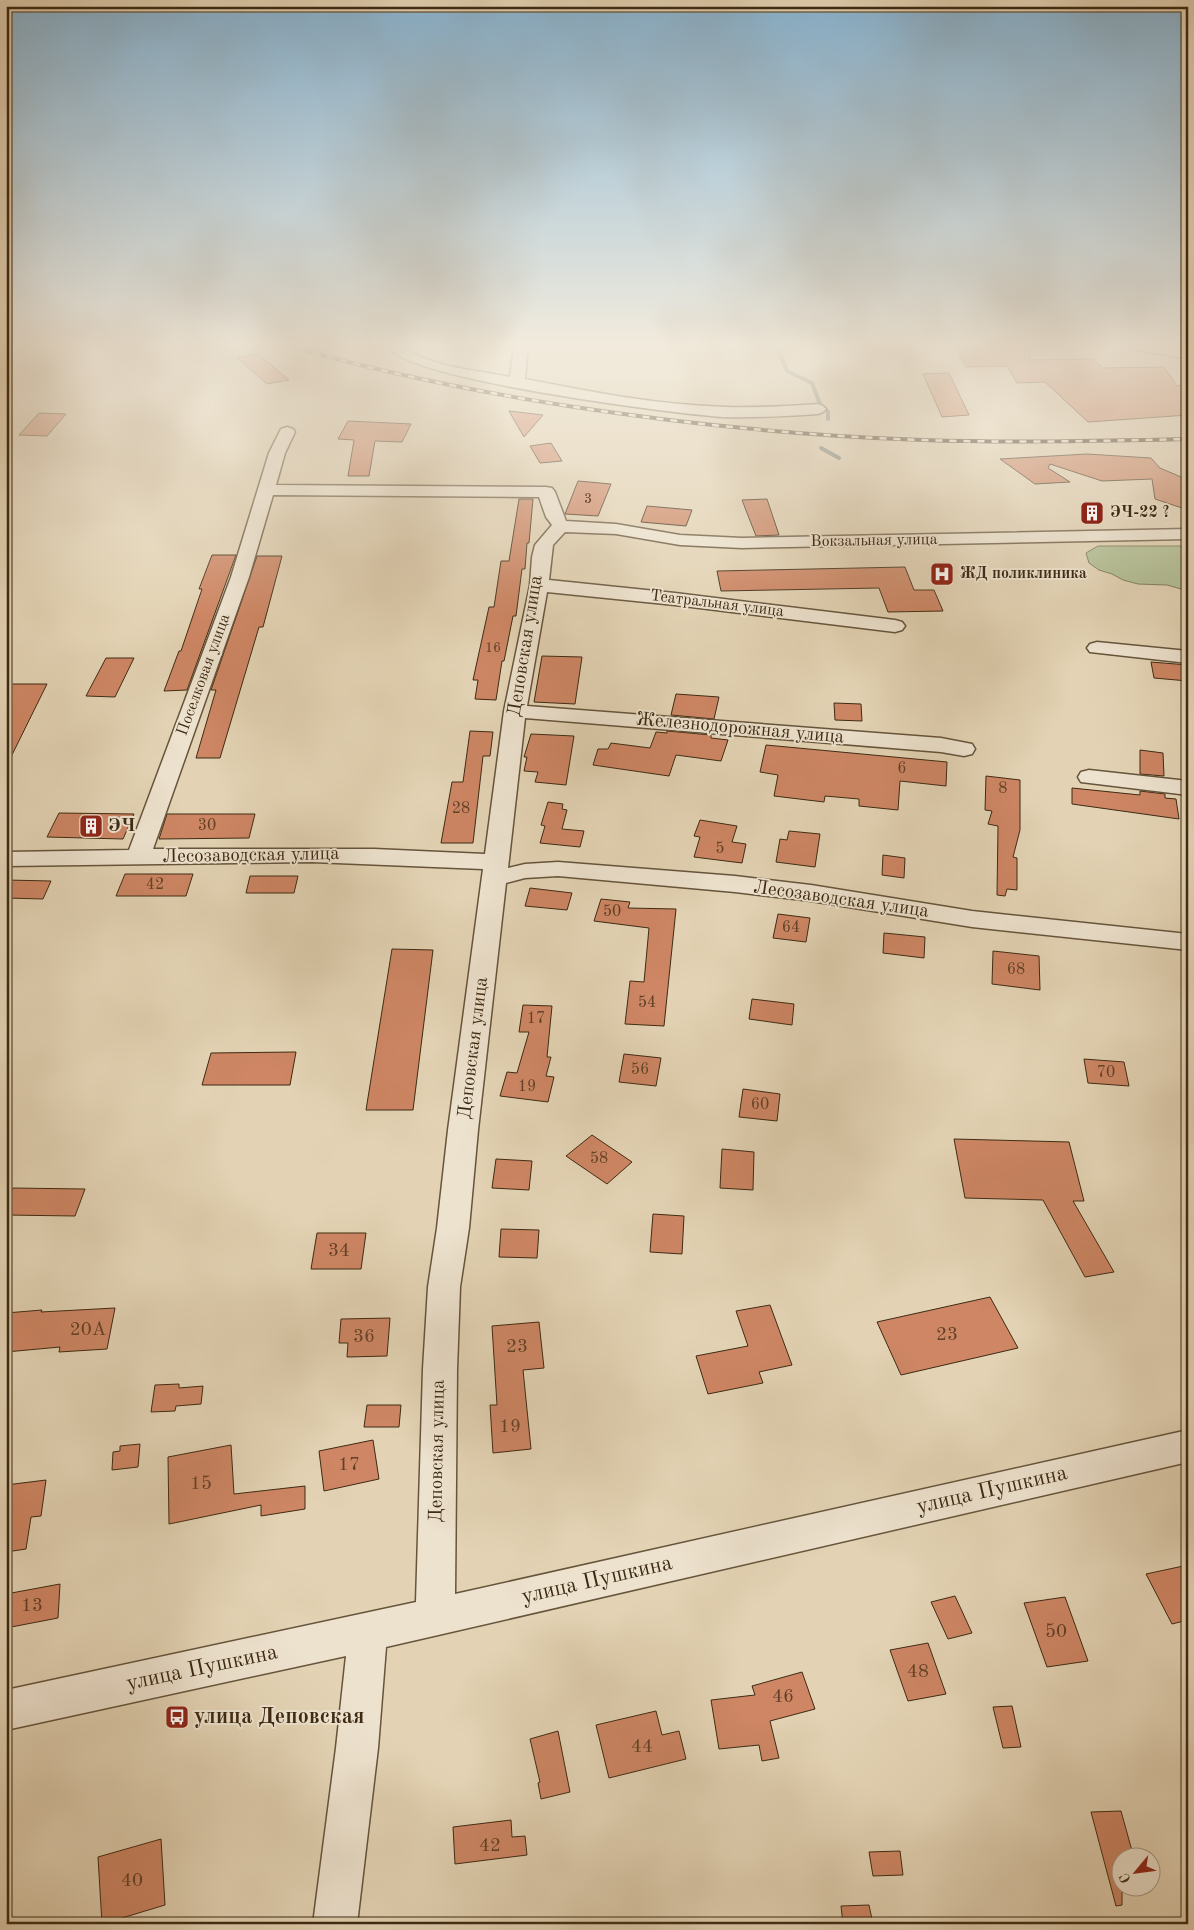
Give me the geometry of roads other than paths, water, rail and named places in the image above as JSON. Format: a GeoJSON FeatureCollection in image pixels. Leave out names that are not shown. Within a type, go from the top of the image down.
{"type":"FeatureCollection","features":[{"type":"Feature","properties":{"kind":"street","name":"Поселковая улица"},"geometry":{"type":"LineString","coordinates":[[138,858],[240,577],[277,453],[286,435]]}},
{"type":"Feature","properties":{"kind":"street"},"geometry":{"type":"LineString","coordinates":[[266,490],[546,492],[555,517],[561,526]]}},
{"type":"Feature","properties":{"kind":"street","name":"Вокзальная улица"},"geometry":{"type":"LineString","coordinates":[[561,526],[616,529],[680,540],[742,543],[1188,534]]}},
{"type":"Feature","properties":{"kind":"street","name":"Деповская улица"},"geometry":{"type":"LineString","coordinates":[[435,1617],[440,1369],[444,1287],[454,1228],[463,1130],[515,711],[539,585],[541,557],[544,545],[561,526]]}},
{"type":"Feature","properties":{"kind":"street","name":"Театральная улица"},"geometry":{"type":"LineString","coordinates":[[539,585],[675,599],[895,626]]}},
{"type":"Feature","properties":{"kind":"street"},"geometry":{"type":"LineString","coordinates":[[1097,648],[1188,657]]}},
{"type":"Feature","properties":{"kind":"street","name":"Железнодорожная улица"},"geometry":{"type":"LineString","coordinates":[[515,711],[964,749]]}},
{"type":"Feature","properties":{"kind":"street"},"geometry":{"type":"LineString","coordinates":[[1088,777],[1188,788]]}},
{"type":"Feature","properties":{"kind":"street","name":"Лесозаводская улица"},"geometry":{"type":"LineString","coordinates":[[6,859],[354,855],[438,858],[495,870],[558,869],[734,884],[972,919],[1188,942]]}},
{"type":"Feature","properties":{"kind":"street","name":"улица Пушкина"},"geometry":{"type":"LineString","coordinates":[[6,1710],[368,1632],[1188,1446]]}},
{"type":"Feature","properties":{"kind":"street"},"geometry":{"type":"LineString","coordinates":[[335,1924],[357,1748],[368,1632]]}},
{"type":"Feature","properties":{"kind":"waterway"},"geometry":{"type":"LineString","coordinates":[[821,448],[839,458]]}},
{"type":"Feature","properties":{"kind":"railway"},"geometry":{"type":"LineString","coordinates":[[823,435],[956,441],[1188,439]]}},
{"type":"Feature","properties":{"kind":"place","name":"ЭЧ-22 ?"},"geometry":{"type":"Point","coordinates":[1092,513]}},
{"type":"Feature","properties":{"kind":"place","name":"ЖД поликлиника"},"geometry":{"type":"Point","coordinates":[942,574]}},
{"type":"Feature","properties":{"kind":"place","name":"ЭЧ"},"geometry":{"type":"Point","coordinates":[91,826]}},
{"type":"Feature","properties":{"kind":"place","name":"улица Деповская"},"geometry":{"type":"Point","coordinates":[177,1717]}}]}
